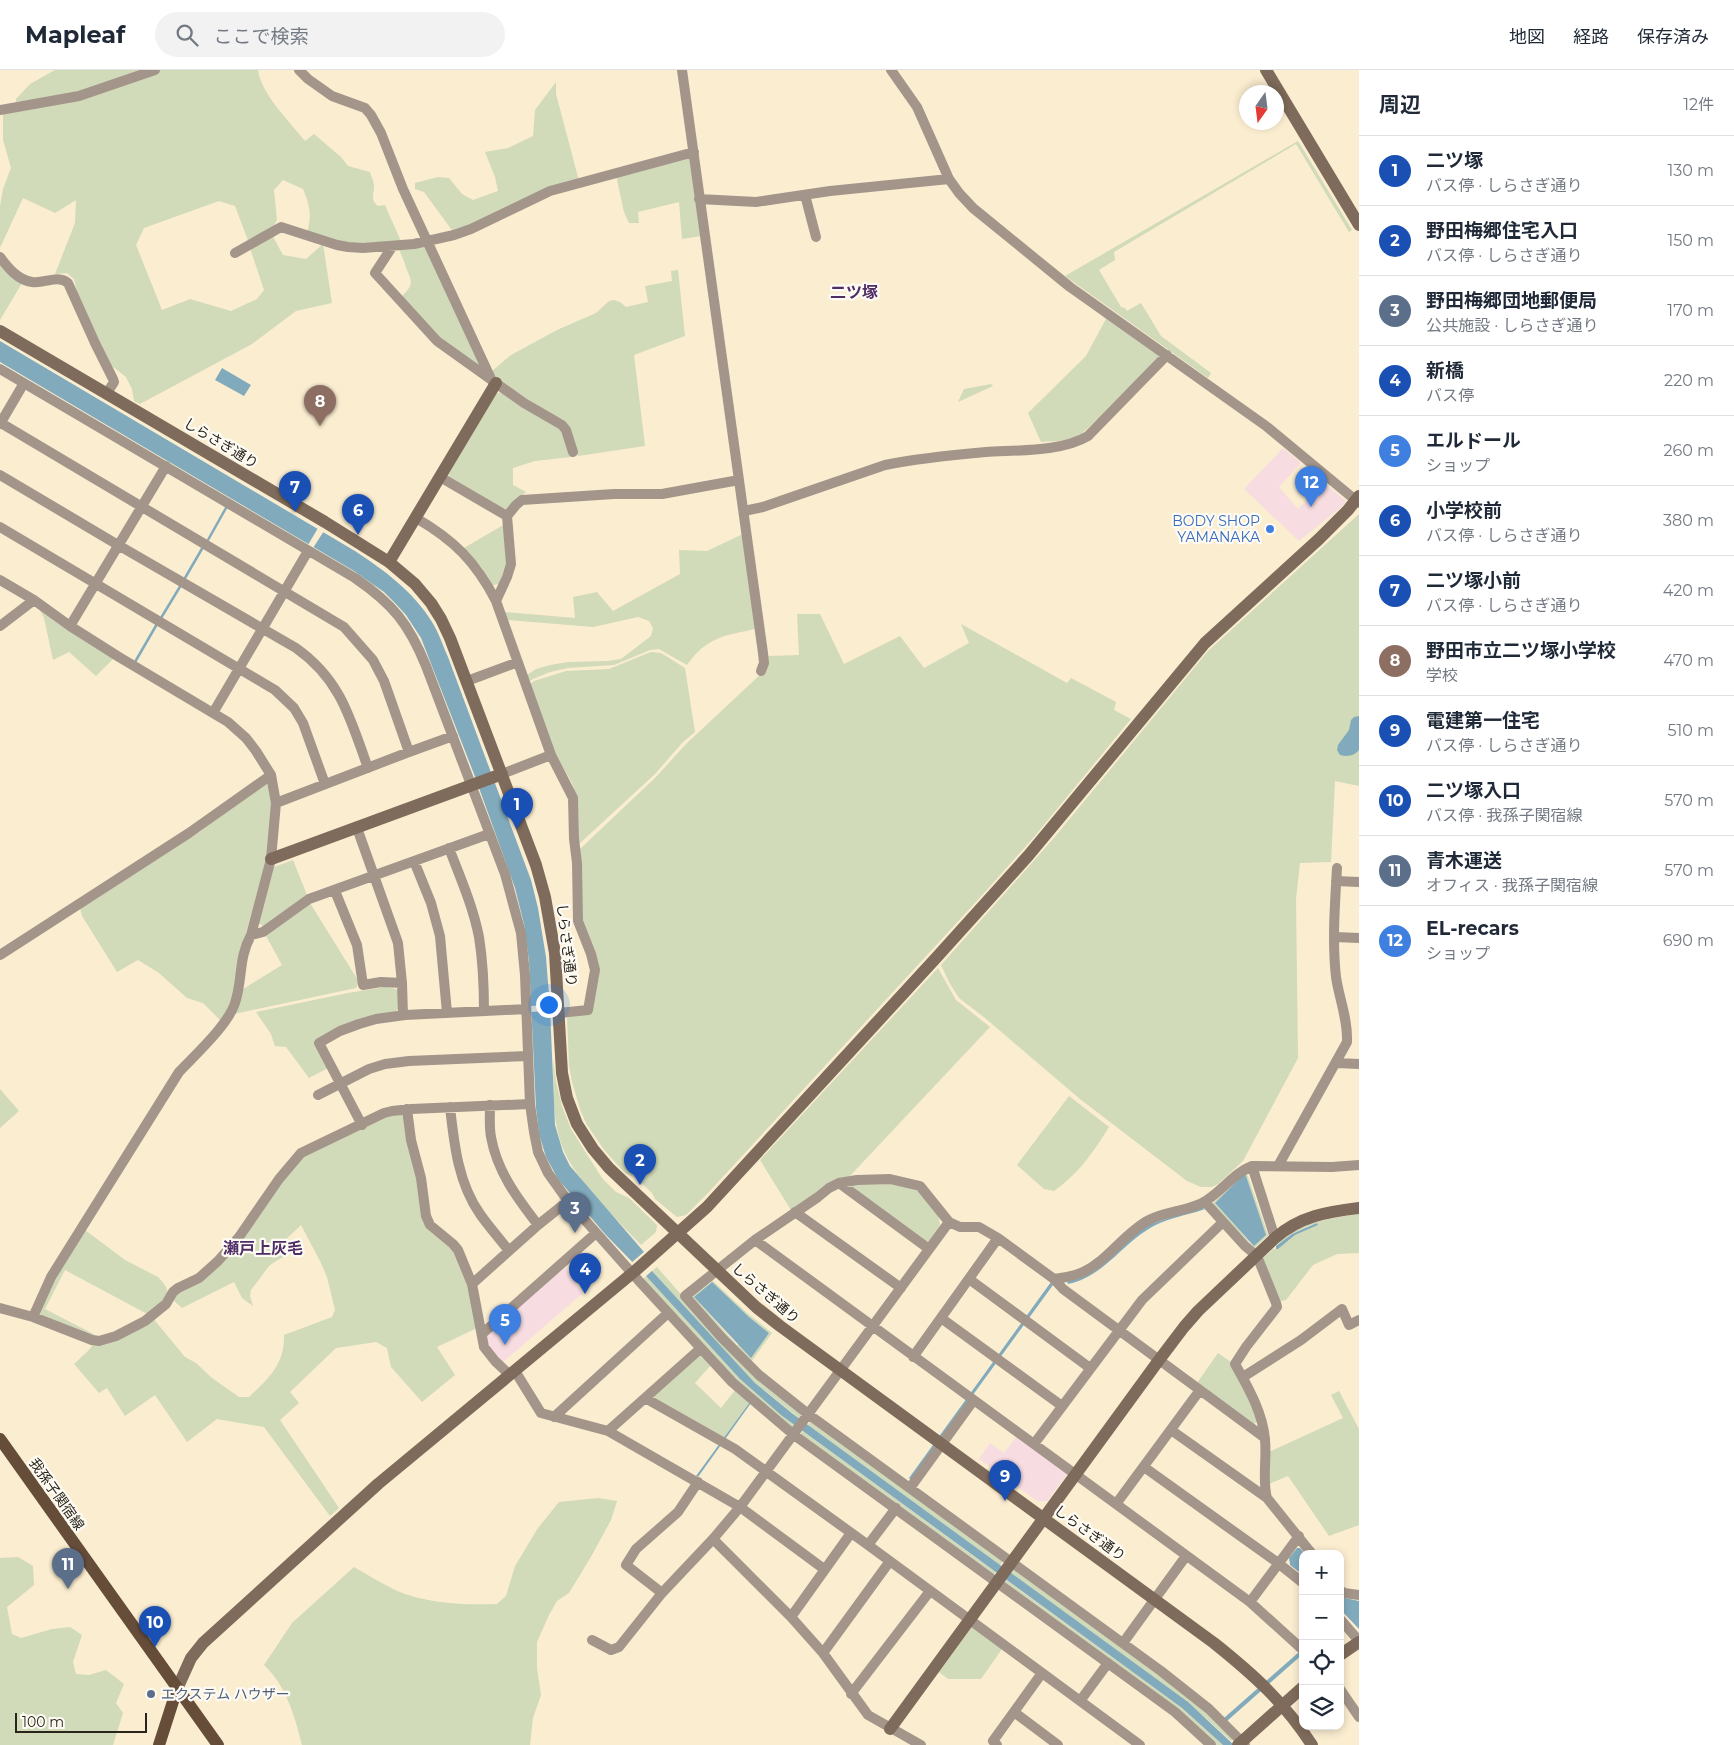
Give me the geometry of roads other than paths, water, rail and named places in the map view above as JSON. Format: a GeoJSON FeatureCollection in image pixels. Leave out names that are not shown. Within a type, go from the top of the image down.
{"type":"FeatureCollection","features":[{"type":"Feature","properties":{"kind":"main road","name":"我孫子関宿線"},"geometry":{"type":"LineString","coordinates":[[0,1439],[218,1745]]}},
{"type":"Feature","properties":{"kind":"main road"},"geometry":{"type":"LineString","coordinates":[[159,1745],[177,1689]]}},
{"type":"Feature","properties":{"kind":"street"},"geometry":{"type":"LineString","coordinates":[[0,110],[79,96],[155,70]]}},
{"type":"Feature","properties":{"kind":"street"},"geometry":{"type":"LineString","coordinates":[[300,70],[308,79],[332,96],[365,108],[371,115],[381,133],[403,189],[494,382]]}},
{"type":"Feature","properties":{"kind":"street"},"geometry":{"type":"LineString","coordinates":[[682,70],[763,653],[764,663],[760,671]]}},
{"type":"Feature","properties":{"kind":"street"},"geometry":{"type":"LineString","coordinates":[[177,1689],[191,1658],[203,1643],[378,1484],[634,1272],[706,1207],[1028,856],[1206,643],[1319,539],[1358,500],[1266,426],[1062,281],[973,208],[959,193],[949,178],[917,107],[892,70]]}},
{"type":"Feature","properties":{"kind":"street"},"geometry":{"type":"LineString","coordinates":[[1266,70],[1359,225]]}},
{"type":"Feature","properties":{"kind":"street"},"geometry":{"type":"LineString","coordinates":[[235,253],[281,227],[337,245],[364,248],[392,247],[427,241],[471,229],[550,191],[694,152]]}},
{"type":"Feature","properties":{"kind":"street"},"geometry":{"type":"LineString","coordinates":[[700,199],[756,202],[830,191],[949,178]]}},
{"type":"Feature","properties":{"kind":"street"},"geometry":{"type":"LineString","coordinates":[[805,195],[816,237]]}},
{"type":"Feature","properties":{"kind":"street"},"geometry":{"type":"LineString","coordinates":[[392,247],[374,273],[437,341],[524,403],[562,425],[566,430],[573,452]]}},
{"type":"Feature","properties":{"kind":"street"},"geometry":{"type":"LineString","coordinates":[[0,258],[11,271],[26,280],[40,282],[59,278],[68,283],[113,379],[114,382],[107,393]]}},
{"type":"Feature","properties":{"kind":"street","name":"しらさぎ通り"},"geometry":{"type":"LineString","coordinates":[[0,331],[325,522],[389,562],[415,584],[441,619],[467,680],[498,775],[536,865],[545,897],[555,953],[562,1073],[567,1098],[577,1124],[593,1148],[623,1183],[679,1233],[756,1307],[840,1371],[1233,1658],[1283,1705],[1312,1745]]}},
{"type":"Feature","properties":{"kind":"street"},"geometry":{"type":"LineString","coordinates":[[744,511],[763,508],[876,468],[904,461],[1077,443],[1088,436],[1167,355]]}},
{"type":"Feature","properties":{"kind":"street"},"geometry":{"type":"LineString","coordinates":[[0,369],[371,589],[400,617],[416,640],[453,736],[474,784],[489,834],[508,883],[520,933],[525,976],[531,1117],[538,1152],[548,1173],[568,1201],[732,1382],[794,1435],[1175,1712],[1211,1745]]}},
{"type":"Feature","properties":{"kind":"street"},"geometry":{"type":"LineString","coordinates":[[389,562],[494,382]]}},
{"type":"Feature","properties":{"kind":"street"},"geometry":{"type":"LineString","coordinates":[[24,383],[0,423],[344,627],[374,660],[384,681],[409,752]]}},
{"type":"Feature","properties":{"kind":"street"},"geometry":{"type":"LineString","coordinates":[[70,626],[166,466]]}},
{"type":"Feature","properties":{"kind":"street"},"geometry":{"type":"LineString","coordinates":[[0,475],[307,656],[326,675],[341,697],[368,768]]}},
{"type":"Feature","properties":{"kind":"street"},"geometry":{"type":"LineString","coordinates":[[440,477],[507,516]]}},
{"type":"Feature","properties":{"kind":"street"},"geometry":{"type":"LineString","coordinates":[[496,601],[511,564],[507,516],[522,500],[614,494],[662,494],[739,480]]}},
{"type":"Feature","properties":{"kind":"street"},"geometry":{"type":"LineString","coordinates":[[416,518],[440,532],[472,561],[488,585],[496,601],[551,755],[573,798],[578,921],[595,970],[588,1010],[560,1013]]}},
{"type":"Feature","properties":{"kind":"street"},"geometry":{"type":"LineString","coordinates":[[0,527],[275,690],[294,708],[303,723],[325,784]]}},
{"type":"Feature","properties":{"kind":"street"},"geometry":{"type":"LineString","coordinates":[[213,713],[308,551]]}},
{"type":"Feature","properties":{"kind":"street"},"geometry":{"type":"LineString","coordinates":[[0,580],[34,600],[70,626],[156,680],[238,729],[264,762],[271,775],[276,803],[271,859],[251,935],[241,962],[238,993],[232,1012],[179,1072],[51,1277],[34,1317]]}},
{"type":"Feature","properties":{"kind":"street"},"geometry":{"type":"LineString","coordinates":[[0,626],[34,600]]}},
{"type":"Feature","properties":{"kind":"street"},"geometry":{"type":"LineString","coordinates":[[467,680],[518,662]]}},
{"type":"Feature","properties":{"kind":"street"},"geometry":{"type":"LineString","coordinates":[[276,803],[453,736]]}},
{"type":"Feature","properties":{"kind":"street"},"geometry":{"type":"LineString","coordinates":[[271,859],[551,755]]}},
{"type":"Feature","properties":{"kind":"street"},"geometry":{"type":"LineString","coordinates":[[0,955],[189,833],[271,775]]}},
{"type":"Feature","properties":{"kind":"street"},"geometry":{"type":"LineString","coordinates":[[357,828],[398,943],[403,1015]]}},
{"type":"Feature","properties":{"kind":"street"},"geometry":{"type":"LineString","coordinates":[[251,935],[263,932],[309,899],[489,834]]}},
{"type":"Feature","properties":{"kind":"street"},"geometry":{"type":"LineString","coordinates":[[449,848],[470,903],[478,936],[484,976],[484,1011]]}},
{"type":"Feature","properties":{"kind":"street"},"geometry":{"type":"LineString","coordinates":[[414,861],[431,903],[440,936],[447,1013]]}},
{"type":"Feature","properties":{"kind":"street"},"geometry":{"type":"LineString","coordinates":[[1278,1166],[1336,1063],[1345,1046],[1347,1036],[1336,978],[1334,937],[1337,868]]}},
{"type":"Feature","properties":{"kind":"street"},"geometry":{"type":"LineString","coordinates":[[1336,881],[1359,882]]}},
{"type":"Feature","properties":{"kind":"street"},"geometry":{"type":"LineString","coordinates":[[335,891],[357,945],[363,985],[380,982],[402,983]]}},
{"type":"Feature","properties":{"kind":"street"},"geometry":{"type":"LineString","coordinates":[[1334,937],[1359,938]]}},
{"type":"Feature","properties":{"kind":"street"},"geometry":{"type":"LineString","coordinates":[[362,1125],[319,1043],[340,1031],[359,1024],[403,1015],[526,1009]]}},
{"type":"Feature","properties":{"kind":"street"},"geometry":{"type":"LineString","coordinates":[[318,1095],[369,1069],[385,1064],[409,1061],[528,1056]]}},
{"type":"Feature","properties":{"kind":"street"},"geometry":{"type":"LineString","coordinates":[[1336,1063],[1359,1064]]}},
{"type":"Feature","properties":{"kind":"street"},"geometry":{"type":"LineString","coordinates":[[0,1308],[34,1317],[80,1336],[99,1341],[116,1336],[145,1321],[166,1304],[173,1292],[199,1278],[218,1261],[239,1237],[288,1166],[301,1153],[392,1111],[530,1104]]}},
{"type":"Feature","properties":{"kind":"street"},"geometry":{"type":"LineString","coordinates":[[490,1106],[491,1136],[498,1161],[514,1193],[538,1225]]}},
{"type":"Feature","properties":{"kind":"street"},"geometry":{"type":"LineString","coordinates":[[450,1107],[458,1161],[470,1195],[479,1213],[509,1251]]}},
{"type":"Feature","properties":{"kind":"street"},"geometry":{"type":"LineString","coordinates":[[407,1109],[411,1140],[421,1178],[426,1216],[430,1225],[438,1234],[453,1244],[458,1250],[472,1284],[484,1347],[495,1361],[512,1373],[541,1413],[608,1431],[740,1507],[824,1569]]}},
{"type":"Feature","properties":{"kind":"street"},"geometry":{"type":"LineString","coordinates":[[1054,1279],[1066,1278],[1088,1269],[1129,1234],[1151,1219],[1205,1202],[1241,1170],[1252,1166],[1359,1165]]}},
{"type":"Feature","properties":{"kind":"street"},"geometry":{"type":"LineString","coordinates":[[1252,1166],[1275,1238]]}},
{"type":"Feature","properties":{"kind":"street"},"geometry":{"type":"LineString","coordinates":[[1265,1438],[1063,1289],[1054,1279],[998,1238],[979,1227],[960,1227],[949,1222],[920,1186],[890,1179],[857,1180],[829,1188],[755,1240],[685,1296],[722,1338],[759,1375],[808,1414],[1123,1643],[1209,1709],[1241,1744],[1299,1691]]}},
{"type":"Feature","properties":{"kind":"street"},"geometry":{"type":"LineString","coordinates":[[839,1184],[929,1249]]}},
{"type":"Feature","properties":{"kind":"street"},"geometry":{"type":"LineString","coordinates":[[472,1284],[568,1201]]}},
{"type":"Feature","properties":{"kind":"street"},"geometry":{"type":"LineString","coordinates":[[1205,1202],[1256,1256],[1277,1307],[1246,1346],[1235,1364],[1256,1405],[1265,1438],[1265,1489],[1268,1498]]}},
{"type":"Feature","properties":{"kind":"street"},"geometry":{"type":"LineString","coordinates":[[890,1729],[1075,1474],[1190,1320],[1289,1226],[1309,1217],[1359,1208]]}},
{"type":"Feature","properties":{"kind":"street"},"geometry":{"type":"LineString","coordinates":[[795,1212],[900,1288]]}},
{"type":"Feature","properties":{"kind":"street"},"geometry":{"type":"LineString","coordinates":[[592,1640],[611,1650],[620,1648],[662,1593],[740,1507],[949,1222]]}},
{"type":"Feature","properties":{"kind":"street"},"geometry":{"type":"LineString","coordinates":[[1034,1444],[1142,1300],[1223,1222]]}},
{"type":"Feature","properties":{"kind":"street"},"geometry":{"type":"LineString","coordinates":[[483,1334],[596,1233]]}},
{"type":"Feature","properties":{"kind":"street"},"geometry":{"type":"LineString","coordinates":[[913,1357],[998,1238]]}},
{"type":"Feature","properties":{"kind":"street"},"geometry":{"type":"LineString","coordinates":[[755,1240],[1250,1602],[1299,1646]]}},
{"type":"Feature","properties":{"kind":"street"},"geometry":{"type":"LineString","coordinates":[[969,1279],[1090,1368]]}},
{"type":"Feature","properties":{"kind":"street"},"geometry":{"type":"LineString","coordinates":[[1242,1377],[1301,1340],[1342,1309],[1349,1325],[1359,1320]]}},
{"type":"Feature","properties":{"kind":"street"},"geometry":{"type":"LineString","coordinates":[[554,1417],[668,1313]]}},
{"type":"Feature","properties":{"kind":"street"},"geometry":{"type":"LineString","coordinates":[[941,1318],[1062,1406]]}},
{"type":"Feature","properties":{"kind":"street"},"geometry":{"type":"LineString","coordinates":[[608,1431],[700,1348]]}},
{"type":"Feature","properties":{"kind":"street"},"geometry":{"type":"LineString","coordinates":[[1116,1504],[1200,1390]]}},
{"type":"Feature","properties":{"kind":"street"},"geometry":{"type":"LineString","coordinates":[[645,1398],[735,1449],[1140,1745]]}},
{"type":"Feature","properties":{"kind":"street"},"geometry":{"type":"LineString","coordinates":[[910,1488],[974,1401]]}},
{"type":"Feature","properties":{"kind":"street"},"geometry":{"type":"LineString","coordinates":[[1171,1430],[1268,1498],[1309,1550]]}},
{"type":"Feature","properties":{"kind":"street"},"geometry":{"type":"LineString","coordinates":[[1144,1467],[1299,1580]]}},
{"type":"Feature","properties":{"kind":"street"},"geometry":{"type":"LineString","coordinates":[[662,1593],[626,1565],[636,1549],[678,1512],[698,1482]]}},
{"type":"Feature","properties":{"kind":"street"},"geometry":{"type":"LineString","coordinates":[[868,1545],[896,1508]]}},
{"type":"Feature","properties":{"kind":"street"},"geometry":{"type":"LineString","coordinates":[[791,1617],[851,1533]]}},
{"type":"Feature","properties":{"kind":"street"},"geometry":{"type":"LineString","coordinates":[[1250,1602],[1299,1536]]}},
{"type":"Feature","properties":{"kind":"street"},"geometry":{"type":"LineString","coordinates":[[713,1539],[791,1617],[823,1653],[868,1715],[921,1745]]}},
{"type":"Feature","properties":{"kind":"street"},"geometry":{"type":"LineString","coordinates":[[1123,1643],[1186,1556]]}},
{"type":"Feature","properties":{"kind":"street"},"geometry":{"type":"LineString","coordinates":[[823,1653],[890,1562]]}},
{"type":"Feature","properties":{"kind":"street"},"geometry":{"type":"LineString","coordinates":[[851,1694],[930,1590]]}},
{"type":"Feature","properties":{"kind":"street"},"geometry":{"type":"LineString","coordinates":[[1344,1593],[1359,1596]]}},
{"type":"Feature","properties":{"kind":"street"},"geometry":{"type":"LineString","coordinates":[[1344,1624],[1359,1641],[1344,1652]]}},
{"type":"Feature","properties":{"kind":"street"},"geometry":{"type":"LineString","coordinates":[[1080,1701],[1108,1663]]}},
{"type":"Feature","properties":{"kind":"street"},"geometry":{"type":"LineString","coordinates":[[997,1745],[993,1741],[1042,1674]]}},
{"type":"Feature","properties":{"kind":"street"},"geometry":{"type":"LineString","coordinates":[[1344,1695],[1359,1717]]}},
{"type":"Feature","properties":{"kind":"street"},"geometry":{"type":"LineString","coordinates":[[1014,1712],[1058,1745]]}},
{"type":"Feature","properties":{"kind":"water"},"geometry":{"type":"Polygon","coordinates":[[[0,341],[355,551],[388,574],[416,601],[439,635],[531,880],[538,908],[546,957],[555,1125],[563,1152],[570,1166],[644,1252],[652,1271],[755,1383],[793,1414],[1188,1702],[1234,1745],[1223,1745],[1182,1708],[781,1415],[740,1379],[605,1234],[558,1179],[546,1157],[539,1134],[536,1108],[529,961],[524,924],[515,888],[474,774],[421,638],[406,615],[384,592],[354,571],[0,362],[0,341]]]}},
{"type":"Feature","properties":{"kind":"water"},"geometry":{"type":"Polygon","coordinates":[[[222,368],[251,385],[244,396],[215,380],[222,368]]]}},
{"type":"Feature","properties":{"kind":"water"},"geometry":{"type":"Polygon","coordinates":[[[1359,716],[1359,750],[1350,756],[1340,755],[1337,750],[1338,745],[1349,730],[1351,720],[1359,716]]]}},
{"type":"Feature","properties":{"kind":"water"},"geometry":{"type":"Polygon","coordinates":[[[1245,1173],[1266,1235],[1254,1246],[1215,1203],[1245,1173]]]}},
{"type":"Feature","properties":{"kind":"water"},"geometry":{"type":"Polygon","coordinates":[[[1201,1207],[1205,1209],[1154,1226],[1137,1237],[1101,1269],[1068,1284],[1067,1281],[1148,1225],[1201,1207]]]}},
{"type":"Feature","properties":{"kind":"water"},"geometry":{"type":"Polygon","coordinates":[[[1317,1223],[1318,1225],[1295,1235],[1276,1249],[1276,1246],[1292,1234],[1317,1223]]]}},
{"type":"Feature","properties":{"kind":"water"},"geometry":{"type":"Polygon","coordinates":[[[712,1282],[769,1333],[751,1358],[694,1297],[712,1282]]]}},
{"type":"Feature","properties":{"kind":"water"},"geometry":{"type":"Polygon","coordinates":[[[1051,1282],[1053,1285],[911,1480],[909,1478],[1051,1282]]]}},
{"type":"Feature","properties":{"kind":"water"},"geometry":{"type":"Polygon","coordinates":[[[750,1402],[698,1477],[696,1476],[750,1402]]]}},
{"type":"Feature","properties":{"kind":"water"},"geometry":{"type":"Polygon","coordinates":[[[1297,1548],[1302,1550],[1299,1550],[1299,1572],[1290,1565],[1289,1558],[1297,1548]]]}},
{"type":"Feature","properties":{"kind":"water"},"geometry":{"type":"Polygon","coordinates":[[[1344,1598],[1359,1601],[1359,1629],[1344,1613],[1344,1598]]]}},
{"type":"Feature","properties":{"kind":"water"},"geometry":{"type":"Polygon","coordinates":[[[1299,1652],[1299,1658],[1227,1721],[1224,1718],[1299,1652]]]}},
{"type":"Feature","properties":{"kind":"waterway"},"geometry":{"type":"LineString","coordinates":[[208,540],[226,508]]}},
{"type":"Feature","properties":{"kind":"waterway"},"geometry":{"type":"LineString","coordinates":[[185,578],[203,547]]}},
{"type":"Feature","properties":{"kind":"waterway"},"geometry":{"type":"LineString","coordinates":[[161,618],[181,585]]}},
{"type":"Feature","properties":{"kind":"waterway"},"geometry":{"type":"LineString","coordinates":[[135,662],[157,624]]}},
{"type":"Feature","properties":{"kind":"place","name":"野田市立二ツ塚小学校"},"geometry":{"type":"Point","coordinates":[320,426]}},
{"type":"Feature","properties":{"kind":"place","name":"EL-recars"},"geometry":{"type":"Point","coordinates":[1311,507]}},
{"type":"Feature","properties":{"kind":"place","name":"二ツ塚小前"},"geometry":{"type":"Point","coordinates":[295,512]}},
{"type":"Feature","properties":{"kind":"place","name":"BODY SHOP YAMANAKA"},"geometry":{"type":"Point","coordinates":[1270,529]}},
{"type":"Feature","properties":{"kind":"place","name":"小学校前"},"geometry":{"type":"Point","coordinates":[358,535]}},
{"type":"Feature","properties":{"kind":"place","name":"二ツ塚"},"geometry":{"type":"Point","coordinates":[517,829]}},
{"type":"Feature","properties":{"kind":"place","name":"野田梅郷住宅入口"},"geometry":{"type":"Point","coordinates":[640,1185]}},
{"type":"Feature","properties":{"kind":"place","name":"野田梅郷団地郵便局"},"geometry":{"type":"Point","coordinates":[575,1233]}},
{"type":"Feature","properties":{"kind":"place","name":"新橋"},"geometry":{"type":"Point","coordinates":[585,1294]}},
{"type":"Feature","properties":{"kind":"place","name":"エルドール"},"geometry":{"type":"Point","coordinates":[505,1345]}},
{"type":"Feature","properties":{"kind":"place","name":"電建第一住宅"},"geometry":{"type":"Point","coordinates":[1005,1501]}},
{"type":"Feature","properties":{"kind":"place","name":"青木運送"},"geometry":{"type":"Point","coordinates":[68,1589]}},
{"type":"Feature","properties":{"kind":"place","name":"二ツ塚入口"},"geometry":{"type":"Point","coordinates":[155,1647]}},
{"type":"Feature","properties":{"kind":"place","name":"エクステム ハウザー"},"geometry":{"type":"Point","coordinates":[151,1694]}},
{"type":"Feature","properties":{"kind":"district","name":"二ツ塚"},"geometry":{"type":"Point","coordinates":[854,292]}},
{"type":"Feature","properties":{"kind":"district","name":"瀬戸上灰毛"},"geometry":{"type":"Point","coordinates":[263,1248]}}]}
